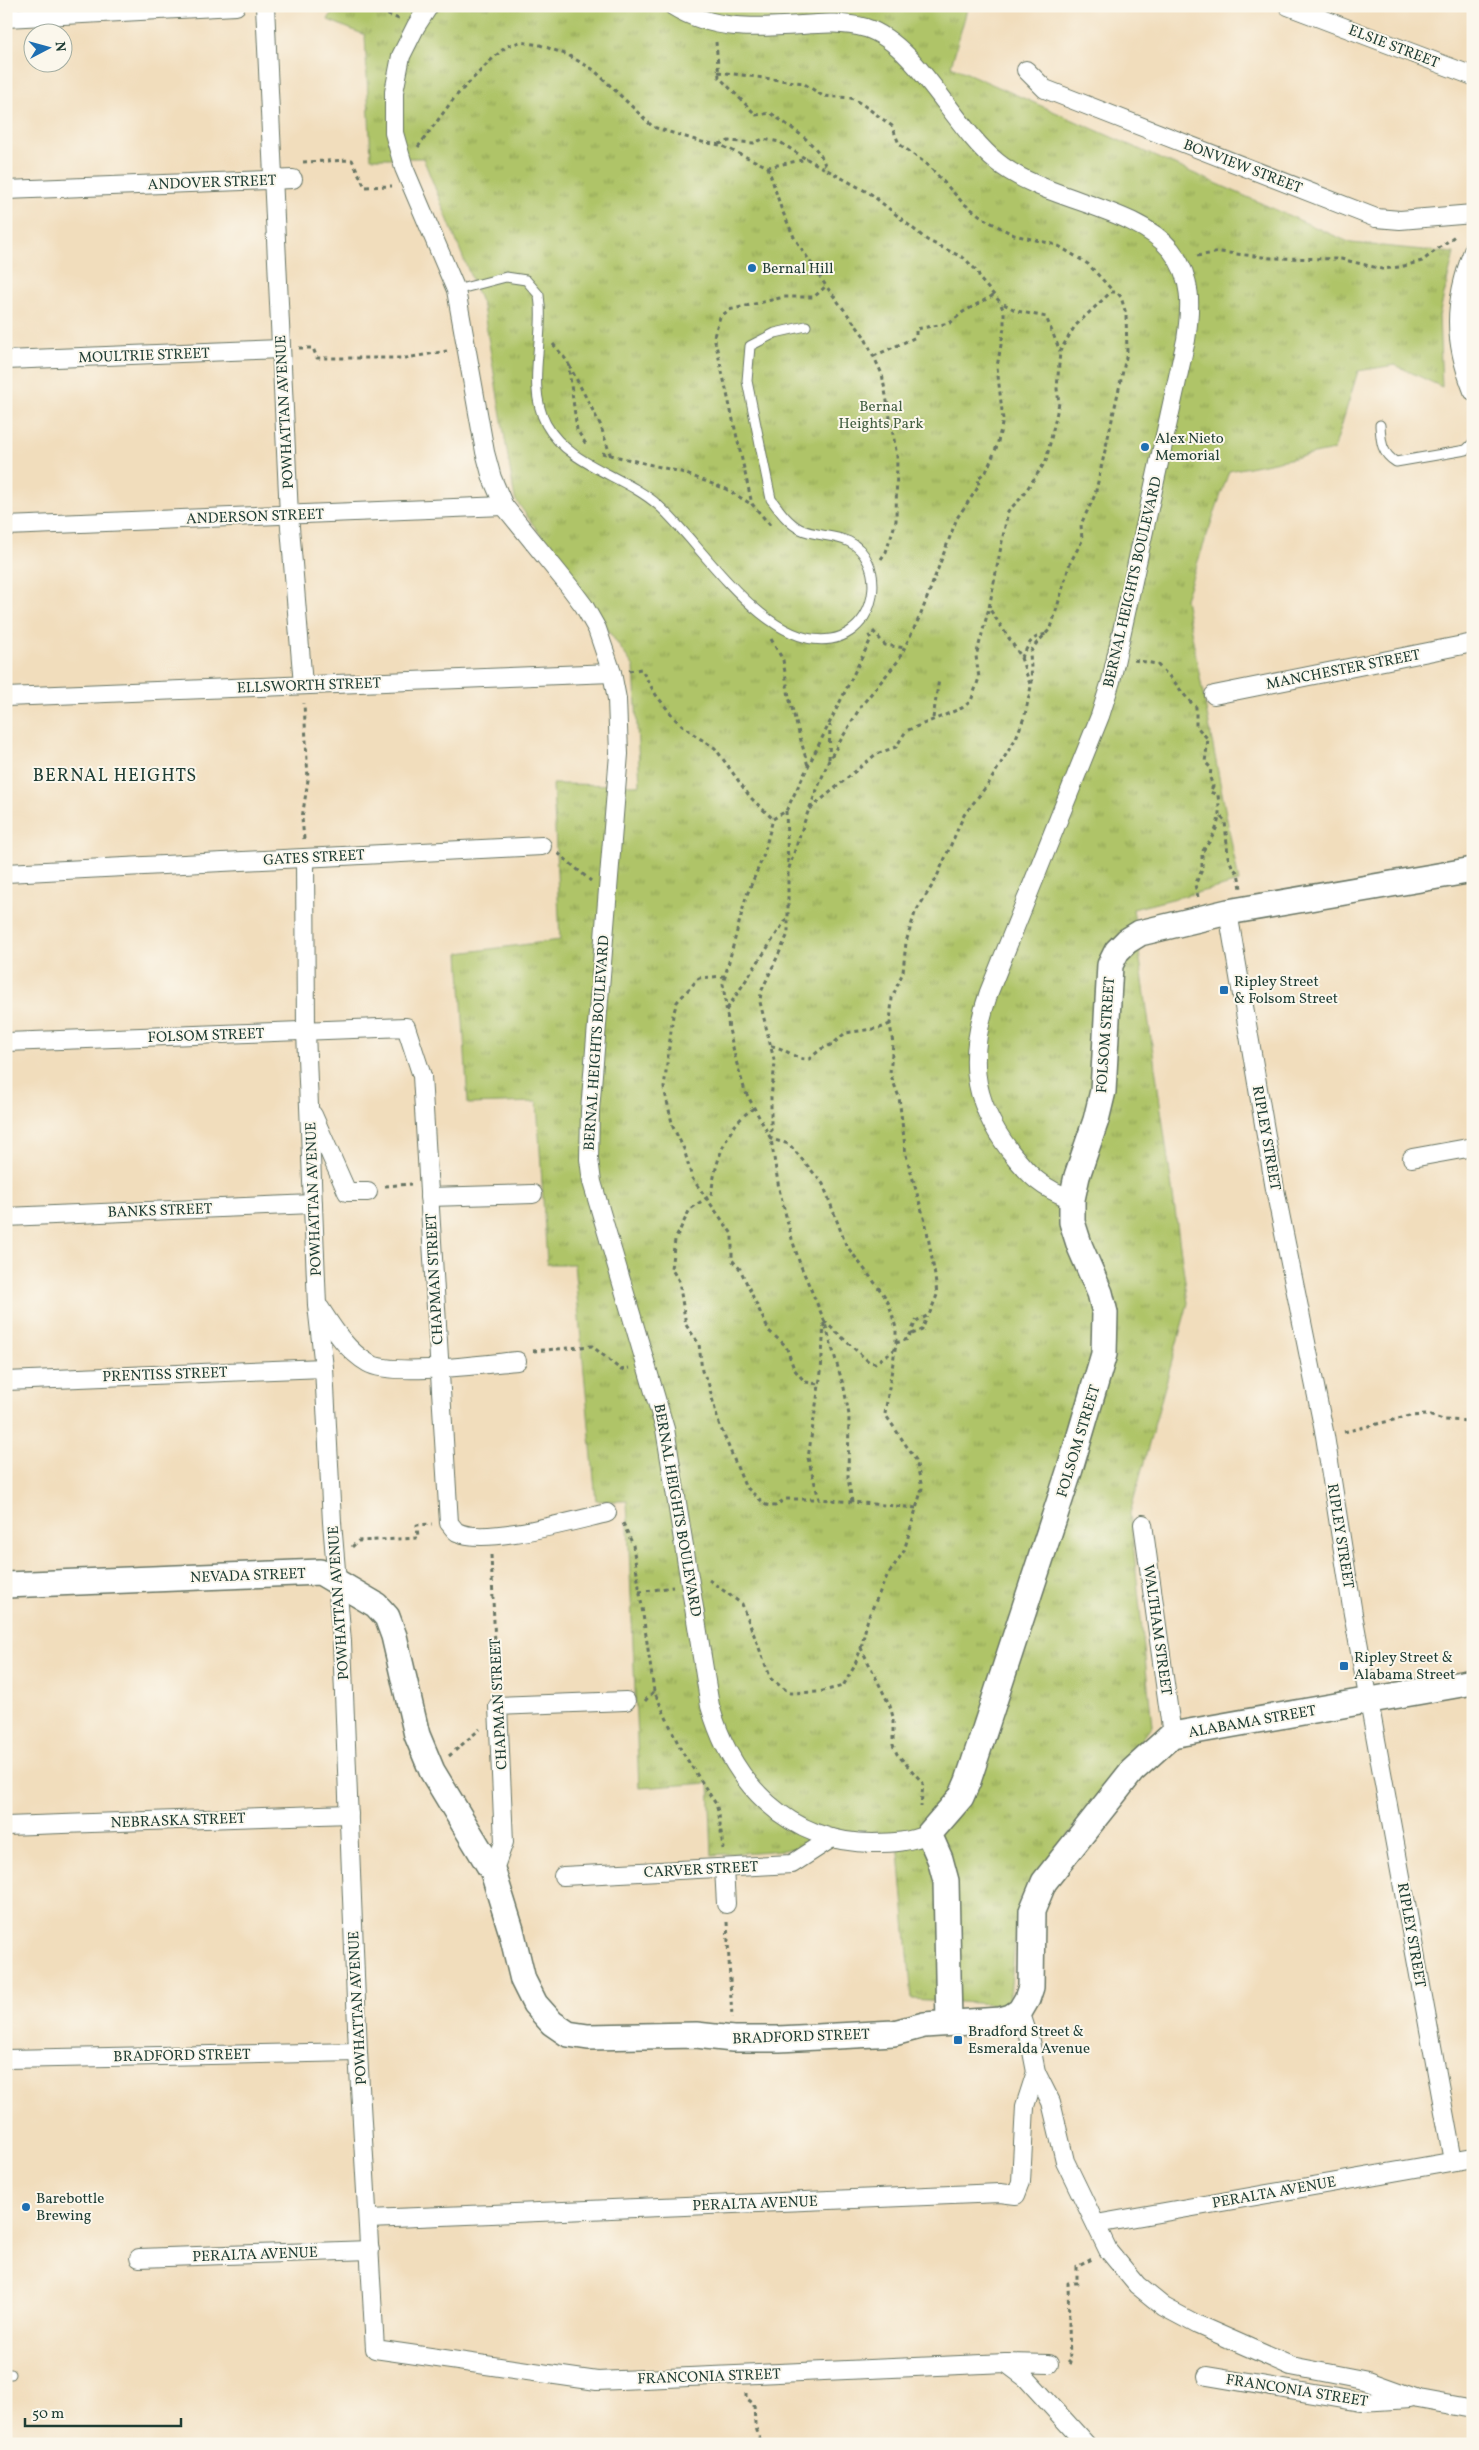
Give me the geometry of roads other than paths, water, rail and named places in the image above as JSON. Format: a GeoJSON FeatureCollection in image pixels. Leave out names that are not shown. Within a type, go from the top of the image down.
{"type":"FeatureCollection","features":[{"type":"Feature","properties":{"kind":"street"},"geometry":{"type":"LineString","coordinates":[[6,18],[236,6]]}},
{"type":"Feature","properties":{"kind":"street","name":"POWHATTAN AVENUE"},"geometry":{"type":"LineString","coordinates":[[265,6],[289,514],[303,685]]}},
{"type":"Feature","properties":{"kind":"street","name":"BERNAL HEIGHTS BOULEVARD"},"geometry":{"type":"LineString","coordinates":[[429,6],[416,26],[401,56],[394,92],[394,133],[404,168],[456,290],[468,348],[485,452],[492,478],[504,506],[584,606],[596,629],[612,673],[617,699],[619,745],[590,1112],[589,1159],[597,1204],[647,1362],[665,1429],[692,1585],[710,1706],[726,1750],[751,1786],[777,1812],[795,1824],[832,1838],[860,1843],[909,1842],[929,1834]]}},
{"type":"Feature","properties":{"kind":"street","name":"BERNAL HEIGHTS BOULEVARD"},"geometry":{"type":"LineString","coordinates":[[673,6],[690,16],[728,26],[764,28],[846,23],[868,29],[900,50],[966,130],[998,163],[1038,186],[1140,225],[1157,236],[1180,264],[1191,297],[1186,340],[1116,657],[1100,716],[1087,754],[986,1002],[980,1020],[975,1050],[976,1080],[983,1106],[996,1132],[1028,1174],[1041,1185],[1072,1199]]}},
{"type":"Feature","properties":{"kind":"street","name":"ELSIE STREET"},"geometry":{"type":"LineString","coordinates":[[1288,6],[1473,76]]}},
{"type":"Feature","properties":{"kind":"street","name":"BONVIEW STREET"},"geometry":{"type":"LineString","coordinates":[[1026,70],[1045,89],[1376,218],[1400,220],[1462,217],[1473,214]]}},
{"type":"Feature","properties":{"kind":"street","name":"ANDOVER STREET"},"geometry":{"type":"LineString","coordinates":[[6,190],[294,179]]}},
{"type":"Feature","properties":{"kind":"street"},"geometry":{"type":"LineString","coordinates":[[1473,251],[1463,279],[1456,323],[1459,350],[1473,391]]}},
{"type":"Feature","properties":{"kind":"street","name":"MOULTRIE STREET"},"geometry":{"type":"LineString","coordinates":[[6,360],[281,349]]}},
{"type":"Feature","properties":{"kind":"street","name":"ANDERSON STREET"},"geometry":{"type":"LineString","coordinates":[[6,526],[504,506]]}},
{"type":"Feature","properties":{"kind":"street","name":"MANCHESTER STREET"},"geometry":{"type":"LineString","coordinates":[[1214,695],[1473,643]]}},
{"type":"Feature","properties":{"kind":"street","name":"ELLSWORTH STREET"},"geometry":{"type":"LineString","coordinates":[[6,697],[612,673]]}},
{"type":"Feature","properties":{"kind":"street","name":"GATES STREET"},"geometry":{"type":"LineString","coordinates":[[6,873],[542,846]]}},
{"type":"Feature","properties":{"kind":"street","name":"POWHATTAN AVENUE"},"geometry":{"type":"LineString","coordinates":[[305,858],[306,1032],[317,1304],[324,1368],[336,1581],[342,1642],[358,2052],[375,2348]]}},
{"type":"Feature","properties":{"kind":"street","name":"FOLSOM STREET"},"geometry":{"type":"LineString","coordinates":[[929,1834],[961,1797],[968,1781],[1067,1478],[1104,1354],[1105,1313],[1100,1293],[1080,1247],[1072,1222],[1072,1199],[1077,1176],[1096,1120],[1102,1091],[1110,965],[1117,951],[1127,941],[1140,933],[1236,910],[1473,870]]}},
{"type":"Feature","properties":{"kind":"street","name":"RIPLEY STREET"},"geometry":{"type":"LineString","coordinates":[[1236,910],[1275,1189],[1325,1436],[1369,1700],[1453,2161]]}},
{"type":"Feature","properties":{"kind":"street","name":"FOLSOM STREET"},"geometry":{"type":"LineString","coordinates":[[6,1042],[406,1027]]}},
{"type":"Feature","properties":{"kind":"street","name":"CHAPMAN STREET"},"geometry":{"type":"LineString","coordinates":[[406,1027],[422,1076],[439,1367],[452,1527],[473,1535],[528,1532],[607,1513]]}},
{"type":"Feature","properties":{"kind":"street"},"geometry":{"type":"LineString","coordinates":[[309,1108],[347,1192],[368,1192]]}},
{"type":"Feature","properties":{"kind":"street"},"geometry":{"type":"LineString","coordinates":[[1412,1158],[1473,1147]]}},
{"type":"Feature","properties":{"kind":"street"},"geometry":{"type":"LineString","coordinates":[[428,1190],[533,1194]]}},
{"type":"Feature","properties":{"kind":"street","name":"BANKS STREET"},"geometry":{"type":"LineString","coordinates":[[6,1216],[313,1204]]}},
{"type":"Feature","properties":{"kind":"street"},"geometry":{"type":"LineString","coordinates":[[317,1304],[340,1338],[368,1363],[378,1367],[404,1369],[517,1362]]}},
{"type":"Feature","properties":{"kind":"street","name":"PRENTISS STREET"},"geometry":{"type":"LineString","coordinates":[[6,1381],[324,1368]]}},
{"type":"Feature","properties":{"kind":"street","name":"WALTHAM STREET"},"geometry":{"type":"LineString","coordinates":[[1143,1524],[1172,1735]]}},
{"type":"Feature","properties":{"kind":"street","name":"NEVADA STREET"},"geometry":{"type":"LineString","coordinates":[[6,1585],[320,1572],[336,1581]]}},
{"type":"Feature","properties":{"kind":"street"},"geometry":{"type":"LineString","coordinates":[[336,1581],[376,1606],[387,1617],[394,1636],[417,1735],[432,1771],[493,1872]]}},
{"type":"Feature","properties":{"kind":"street","name":"ALABAMA STREET"},"geometry":{"type":"LineString","coordinates":[[1020,2011],[1031,1987],[1032,1911],[1044,1882],[1132,1771],[1172,1735],[1473,1682]]}},
{"type":"Feature","properties":{"kind":"street","name":"CHAPMAN STREET"},"geometry":{"type":"LineString","coordinates":[[493,1872],[504,1842],[498,1706],[626,1701]]}},
{"type":"Feature","properties":{"kind":"street","name":"NEBRASKA STREET"},"geometry":{"type":"LineString","coordinates":[[6,1826],[349,1814]]}},
{"type":"Feature","properties":{"kind":"street"},"geometry":{"type":"LineString","coordinates":[[929,1834],[940,1859],[946,1880],[949,2023]]}},
{"type":"Feature","properties":{"kind":"street","name":"CARVER STREET"},"geometry":{"type":"LineString","coordinates":[[563,1876],[792,1864],[832,1838]]}},
{"type":"Feature","properties":{"kind":"street"},"geometry":{"type":"LineString","coordinates":[[724,1868],[726,1904]]}},
{"type":"Feature","properties":{"kind":"street","name":"BRADFORD STREET"},"geometry":{"type":"LineString","coordinates":[[493,1872],[511,1930],[523,1980],[535,2004],[552,2023],[568,2034],[588,2037],[696,2035],[733,2039],[779,2039],[894,2033],[924,2025],[1000,2020],[1010,2018],[1020,2011]]}},
{"type":"Feature","properties":{"kind":"street"},"geometry":{"type":"LineString","coordinates":[[1020,2011],[1028,2032],[1036,2072]]}},
{"type":"Feature","properties":{"kind":"street","name":"BRADFORD STREET"},"geometry":{"type":"LineString","coordinates":[[6,2059],[358,2052]]}},
{"type":"Feature","properties":{"kind":"street","name":"PERALTA AVENUE"},"geometry":{"type":"LineString","coordinates":[[369,2219],[1000,2193],[1016,2195],[1020,2182],[1025,2106],[1036,2072]]}},
{"type":"Feature","properties":{"kind":"street","name":"FRANCONIA STREET"},"geometry":{"type":"LineString","coordinates":[[1036,2072],[1051,2102],[1065,2161],[1108,2250],[1137,2285],[1164,2307],[1198,2325],[1291,2366],[1368,2381],[1418,2399],[1472,2407]]}},
{"type":"Feature","properties":{"kind":"street","name":"PERALTA AVENUE"},"geometry":{"type":"LineString","coordinates":[[1096,2224],[1473,2158]]}},
{"type":"Feature","properties":{"kind":"street","name":"PERALTA AVENUE"},"geometry":{"type":"LineString","coordinates":[[139,2258],[370,2250]]}},
{"type":"Feature","properties":{"kind":"street","name":"FRANCONIA STREET"},"geometry":{"type":"LineString","coordinates":[[375,2348],[582,2380],[745,2375],[1006,2363],[1047,2364]]}},
{"type":"Feature","properties":{"kind":"street"},"geometry":{"type":"LineString","coordinates":[[1006,2363],[1026,2378],[1086,2444]]}},
{"type":"Feature","properties":{"kind":"street","name":"FRANCONIA STREET"},"geometry":{"type":"LineString","coordinates":[[1207,2376],[1362,2402],[1418,2399]]}},
{"type":"Feature","properties":{"kind":"lane"},"geometry":{"type":"LineString","coordinates":[[456,290],[498,278],[516,277],[526,280],[538,295],[540,327],[536,390],[545,422],[559,443],[597,469],[619,480],[658,505],[731,587],[758,610],[790,632],[810,639],[837,638],[855,628],[863,620],[869,608],[872,597],[871,573],[868,563],[856,547],[830,534],[800,529],[783,515],[771,499],[747,381],[750,346],[775,333],[806,326]]}},
{"type":"Feature","properties":{"kind":"lane"},"geometry":{"type":"LineString","coordinates":[[1380,425],[1382,446],[1387,457],[1396,462],[1466,450],[1473,443]]}},
{"type":"Feature","properties":{"kind":"place","name":"Bernal Hill"},"geometry":{"type":"Point","coordinates":[752,268]}},
{"type":"Feature","properties":{"kind":"place","name":"Alex Nieto Memorial"},"geometry":{"type":"Point","coordinates":[1145,447]}},
{"type":"Feature","properties":{"kind":"place","name":"Ripley Street & Folsom Street"},"geometry":{"type":"Point","coordinates":[1224,990]}},
{"type":"Feature","properties":{"kind":"place","name":"Ripley Street & Alabama Street"},"geometry":{"type":"Point","coordinates":[1344,1666]}},
{"type":"Feature","properties":{"kind":"place","name":"Bradford Street & Esmeralda Avenue"},"geometry":{"type":"Point","coordinates":[958,2040]}},
{"type":"Feature","properties":{"kind":"place","name":"Barebottle Brewing"},"geometry":{"type":"Point","coordinates":[26,2207]}},
{"type":"Feature","properties":{"kind":"district","name":"BERNAL HEIGHTS"},"geometry":{"type":"Point","coordinates":[115,775]}},
{"type":"Feature","properties":{"kind":"park label","name":"Bernal Heights Park"},"geometry":{"type":"Point","coordinates":[881,414]}}]}
